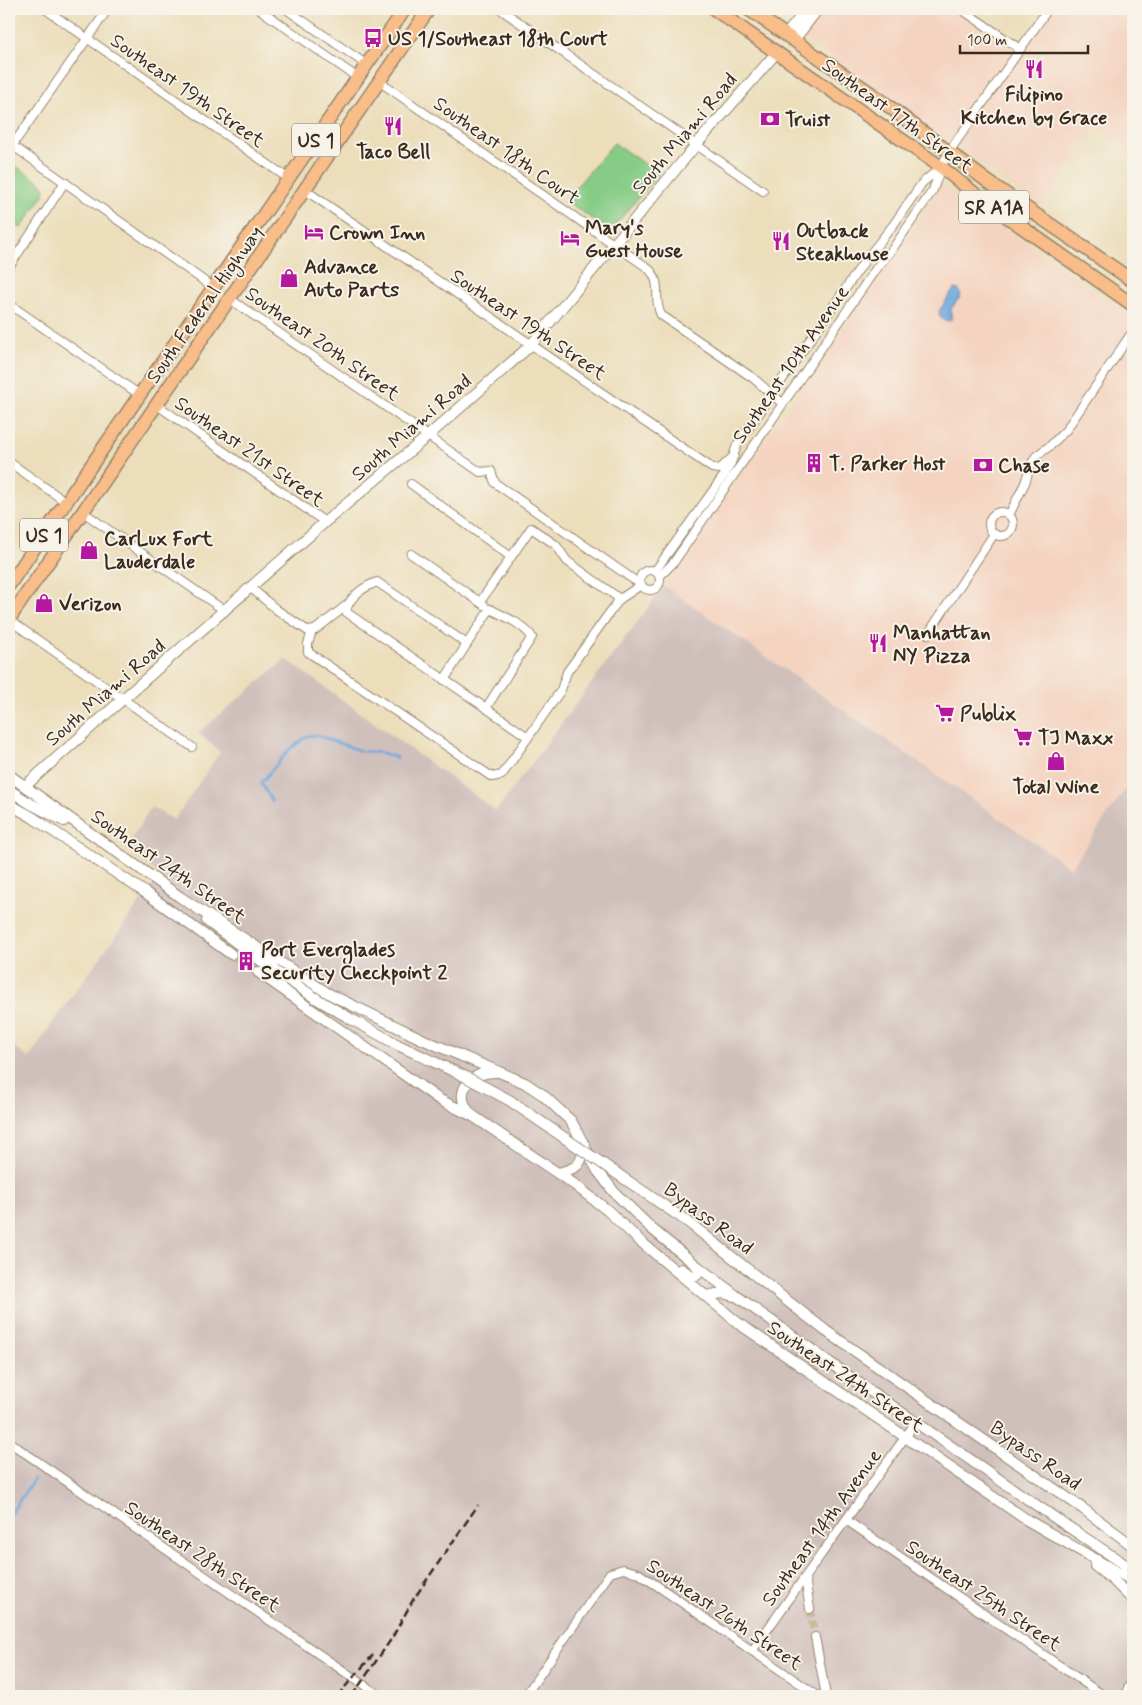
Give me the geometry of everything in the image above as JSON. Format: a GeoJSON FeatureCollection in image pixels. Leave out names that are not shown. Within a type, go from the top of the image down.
{"type":"FeatureCollection","features":[{"type":"Feature","properties":{"kind":"main road","name":"South Federal Highway"},"geometry":{"type":"LineString","coordinates":[[9,586],[405,9]]}},
{"type":"Feature","properties":{"kind":"main road","name":"South Federal Highway"},"geometry":{"type":"LineString","coordinates":[[9,620],[429,9]]}},
{"type":"Feature","properties":{"kind":"main road","name":"Southeast 17th Street"},"geometry":{"type":"LineString","coordinates":[[714,9],[941,167],[979,197],[1133,305]]}},
{"type":"Feature","properties":{"kind":"main road","name":"Southeast 17th Street"},"geometry":{"type":"LineString","coordinates":[[748,9],[878,98],[987,181],[1133,281]]}},
{"type":"Feature","properties":{"kind":"main road"},"geometry":{"type":"LineString","coordinates":[[379,48],[376,70],[380,82]]}},
{"type":"Feature","properties":{"kind":"main road"},"geometry":{"type":"LineString","coordinates":[[777,52],[812,53]]}},
{"type":"Feature","properties":{"kind":"main road"},"geometry":{"type":"LineString","coordinates":[[366,101],[367,65]]}},
{"type":"Feature","properties":{"kind":"main road"},"geometry":{"type":"LineString","coordinates":[[230,264],[227,283],[230,299]]}},
{"type":"Feature","properties":{"kind":"main road"},"geometry":{"type":"LineString","coordinates":[[214,288],[218,297],[217,317]]}},
{"type":"Feature","properties":{"kind":"main road"},"geometry":{"type":"LineString","coordinates":[[78,484],[79,504],[82,512]]}},
{"type":"Feature","properties":{"kind":"main road"},"geometry":{"type":"LineString","coordinates":[[66,502],[71,519],[70,530]]}},
{"type":"Feature","properties":{"kind":"street","name":"Southeast 19th Street"},"geometry":{"type":"LineString","coordinates":[[45,9],[289,179]]}},
{"type":"Feature","properties":{"kind":"street"},"geometry":{"type":"LineString","coordinates":[[11,145],[108,9]]}},
{"type":"Feature","properties":{"kind":"street"},"geometry":{"type":"LineString","coordinates":[[259,9],[358,78]]}},
{"type":"Feature","properties":{"kind":"street"},"geometry":{"type":"LineString","coordinates":[[286,9],[367,65]]}},
{"type":"Feature","properties":{"kind":"street"},"geometry":{"type":"LineString","coordinates":[[500,9],[763,191]]}},
{"type":"Feature","properties":{"kind":"street"},"geometry":{"type":"LineString","coordinates":[[790,38],[807,9]]}},
{"type":"Feature","properties":{"kind":"street"},"geometry":{"type":"LineString","coordinates":[[790,38],[818,9]]}},
{"type":"Feature","properties":{"kind":"street"},"geometry":{"type":"LineString","coordinates":[[961,9],[1020,49]]}},
{"type":"Feature","properties":{"kind":"street","name":"Southeast 10th Avenue"},"geometry":{"type":"LineString","coordinates":[[658,573],[674,562],[877,266],[891,251],[933,190],[941,167],[949,152],[1048,9]]}},
{"type":"Feature","properties":{"kind":"street","name":"South Miami Road"},"geometry":{"type":"LineString","coordinates":[[25,786],[122,699],[325,522],[428,436],[530,345],[696,145],[777,52]]}},
{"type":"Feature","properties":{"kind":"street","name":"Southeast 18th Court"},"geometry":{"type":"LineString","coordinates":[[380,82],[648,268],[655,275],[658,288],[656,306],[661,315],[753,378],[782,404]]}},
{"type":"Feature","properties":{"kind":"street","name":"Southeast 20th Street"},"geometry":{"type":"LineString","coordinates":[[11,145],[214,288]]}},
{"type":"Feature","properties":{"kind":"street","name":"Southeast 10th Avenue"},"geometry":{"type":"LineString","coordinates":[[658,573],[649,569],[643,572],[640,577],[641,584],[648,590],[656,589],[660,583],[658,573],[725,474],[738,444],[922,183],[941,167]]}},
{"type":"Feature","properties":{"kind":"street"},"geometry":{"type":"LineString","coordinates":[[9,267],[65,182]]}},
{"type":"Feature","properties":{"kind":"street","name":"Southeast 19th Street"},"geometry":{"type":"LineString","coordinates":[[305,190],[712,468],[720,470],[734,456]]}},
{"type":"Feature","properties":{"kind":"street","name":"Southeast 20th Street"},"geometry":{"type":"LineString","coordinates":[[230,299],[480,472],[491,471],[495,483],[641,584]]}},
{"type":"Feature","properties":{"kind":"street"},"geometry":{"type":"LineString","coordinates":[[9,304],[140,395]]}},
{"type":"Feature","properties":{"kind":"street"},"geometry":{"type":"LineString","coordinates":[[1009,515],[1036,456],[1050,446],[1066,430],[1133,331]]}},
{"type":"Feature","properties":{"kind":"street"},"geometry":{"type":"LineString","coordinates":[[807,344],[818,352]]}},
{"type":"Feature","properties":{"kind":"street","name":"Southeast 21st Street"},"geometry":{"type":"LineString","coordinates":[[157,405],[325,522]]}},
{"type":"Feature","properties":{"kind":"street"},"geometry":{"type":"LineString","coordinates":[[9,462],[66,502]]}},
{"type":"Feature","properties":{"kind":"street"},"geometry":{"type":"LineString","coordinates":[[411,484],[511,557]]}},
{"type":"Feature","properties":{"kind":"street"},"geometry":{"type":"LineString","coordinates":[[82,512],[225,611]]}},
{"type":"Feature","properties":{"kind":"street"},"geometry":{"type":"LineString","coordinates":[[1000,512],[1009,515],[1013,523],[1011,531],[1004,536],[994,534],[989,526],[992,517],[1000,512]]}},
{"type":"Feature","properties":{"kind":"street"},"geometry":{"type":"LineString","coordinates":[[480,602],[531,528],[556,545],[567,561],[620,599]]}},
{"type":"Feature","properties":{"kind":"street"},"geometry":{"type":"LineString","coordinates":[[928,634],[994,534]]}},
{"type":"Feature","properties":{"kind":"street"},"geometry":{"type":"LineString","coordinates":[[411,554],[490,609],[528,632],[532,637],[486,708]]}},
{"type":"Feature","properties":{"kind":"street"},"geometry":{"type":"LineString","coordinates":[[251,588],[308,631],[312,631],[347,605],[370,584],[377,582],[467,644]]}},
{"type":"Feature","properties":{"kind":"street","name":"Southeast 10th Avenue"},"geometry":{"type":"LineString","coordinates":[[312,631],[308,652],[492,777],[502,775],[561,690],[567,672],[620,599],[641,584]]}},
{"type":"Feature","properties":{"kind":"street"},"geometry":{"type":"LineString","coordinates":[[347,605],[346,612],[528,737]]}},
{"type":"Feature","properties":{"kind":"street"},"geometry":{"type":"LineString","coordinates":[[444,680],[490,609]]}},
{"type":"Feature","properties":{"kind":"street"},"geometry":{"type":"LineString","coordinates":[[9,620],[192,747]]}},
{"type":"Feature","properties":{"kind":"street","name":"Southeast 24th Street"},"geometry":{"type":"LineString","coordinates":[[9,775],[180,897],[327,993],[424,1040],[525,1083],[544,1095],[571,1121],[598,1171],[614,1192],[652,1229],[697,1266],[847,1375],[1133,1570]]}},
{"type":"Feature","properties":{"kind":"street"},"geometry":{"type":"LineString","coordinates":[[9,790],[31,804],[94,836]]}},
{"type":"Feature","properties":{"kind":"street","name":"Southeast 24th Street"},"geometry":{"type":"LineString","coordinates":[[9,804],[32,817],[143,891],[231,954]]}},
{"type":"Feature","properties":{"kind":"street"},"geometry":{"type":"LineString","coordinates":[[110,869],[107,857],[113,850]]}},
{"type":"Feature","properties":{"kind":"street","name":"Bypass Road"},"geometry":{"type":"LineString","coordinates":[[143,891],[244,950]]}},
{"type":"Feature","properties":{"kind":"street","name":"Bypass Road"},"geometry":{"type":"LineString","coordinates":[[180,897],[201,917],[244,950],[317,999],[398,1045],[466,1077],[509,1100],[688,1222],[826,1332],[1082,1508],[1133,1546]]}},
{"type":"Feature","properties":{"kind":"street","name":"Southeast 24th Street"},"geometry":{"type":"LineString","coordinates":[[258,972],[440,1100],[473,1116],[558,1173],[608,1210],[640,1241],[738,1323],[1027,1520],[1133,1581]]}},
{"type":"Feature","properties":{"kind":"street"},"geometry":{"type":"LineString","coordinates":[[473,1116],[468,1111],[463,1099],[463,1092],[466,1086],[474,1076],[486,1072],[500,1072]]}},
{"type":"Feature","properties":{"kind":"street"},"geometry":{"type":"LineString","coordinates":[[558,1173],[572,1170],[578,1166],[582,1160],[585,1145]]}},
{"type":"Feature","properties":{"kind":"street"},"geometry":{"type":"LineString","coordinates":[[669,1265],[679,1267],[692,1276],[697,1275],[699,1271],[697,1266]]}},
{"type":"Feature","properties":{"kind":"street"},"geometry":{"type":"LineString","coordinates":[[706,1296],[722,1293],[738,1297]]}},
{"type":"Feature","properties":{"kind":"street"},"geometry":{"type":"LineString","coordinates":[[836,1390],[847,1375]]}},
{"type":"Feature","properties":{"kind":"street","name":"Southeast 14th Avenue"},"geometry":{"type":"LineString","coordinates":[[752,1651],[916,1422]]}},
{"type":"Feature","properties":{"kind":"street","name":"Southeast 28th Street"},"geometry":{"type":"LineString","coordinates":[[9,1442],[380,1696]]}},
{"type":"Feature","properties":{"kind":"street"},"geometry":{"type":"LineString","coordinates":[[984,1491],[995,1475]]}},
{"type":"Feature","properties":{"kind":"street","name":"Southeast 25th Street"},"geometry":{"type":"LineString","coordinates":[[846,1520],[1104,1696]]}},
{"type":"Feature","properties":{"kind":"street"},"geometry":{"type":"LineString","coordinates":[[1064,1542],[1113,1580],[1133,1600]]}},
{"type":"Feature","properties":{"kind":"street","name":"Southeast 26th Street"},"geometry":{"type":"LineString","coordinates":[[525,1696],[610,1573],[623,1569],[638,1573],[660,1587],[818,1696]]}},
{"type":"Feature","properties":{"kind":"street"},"geometry":{"type":"LineString","coordinates":[[805,1578],[810,1609]]}},
{"type":"Feature","properties":{"kind":"street"},"geometry":{"type":"LineString","coordinates":[[816,1637],[826,1696]]}},
{"type":"Feature","properties":{"kind":"street"},"geometry":{"type":"LineString","coordinates":[[1127,1696],[1133,1680]]}},
{"type":"Feature","properties":{"kind":"street"},"geometry":{"type":"LineString","coordinates":[[1127,1696],[1133,1690]]}},
{"type":"Feature","properties":{"kind":"shaded area"},"geometry":{"type":"Polygon","coordinates":[[[822,9],[950,9],[1020,55],[1051,9],[1133,9],[1133,153],[1096,127],[1041,207],[801,36],[822,9]]]}},
{"type":"Feature","properties":{"kind":"shaded area"},"geometry":{"type":"Polygon","coordinates":[[[942,187],[1133,317],[1133,778],[1071,868],[664,586],[942,187]]]}},
{"type":"Feature","properties":{"kind":"shaded area"},"geometry":{"type":"Polygon","coordinates":[[[664,586],[1071,868],[1133,778],[1133,1696],[9,1696],[9,1044],[29,1058],[160,875],[126,848],[151,807],[174,820],[220,752],[198,733],[286,659],[496,811],[664,586]]]}},
{"type":"Feature","properties":{"kind":"green space"},"geometry":{"type":"Polygon","coordinates":[[[614,143],[659,174],[610,231],[565,200],[614,143]]]}},
{"type":"Feature","properties":{"kind":"green space"},"geometry":{"type":"Polygon","coordinates":[[[9,162],[40,182],[45,188],[44,195],[21,228],[9,220],[9,162]]]}},
{"type":"Feature","properties":{"kind":"water"},"geometry":{"type":"Polygon","coordinates":[[[954,289],[959,290],[961,296],[951,309],[951,320],[945,321],[940,317],[939,311],[954,289]]]}},
{"type":"Feature","properties":{"kind":"waterway"},"geometry":{"type":"LineString","coordinates":[[272,801],[261,783],[289,750],[307,736],[316,735],[361,751],[383,753],[397,758]]}},
{"type":"Feature","properties":{"kind":"waterway"},"geometry":{"type":"LineString","coordinates":[[9,1516],[34,1479]]}},
{"type":"Feature","properties":{"kind":"tunnel"},"geometry":{"type":"LineString","coordinates":[[231,954],[258,972]]}},
{"type":"Feature","properties":{"kind":"tunnel"},"geometry":{"type":"LineString","coordinates":[[810,1609],[815,1637]]}},
{"type":"Feature","properties":{"kind":"railway"},"geometry":{"type":"LineString","coordinates":[[352,1696],[392,1638],[413,1600],[478,1505]]}},
{"type":"Feature","properties":{"kind":"railway"},"geometry":{"type":"LineString","coordinates":[[337,1696],[373,1655]]}},
{"type":"Feature","properties":{"kind":"place","name":"US 1/Southeast 18th Court"},"geometry":{"type":"Point","coordinates":[373,38]}},
{"type":"Feature","properties":{"kind":"place","name":"Filipino Kitchen by Grace"},"geometry":{"type":"Point","coordinates":[1034,69]}},
{"type":"Feature","properties":{"kind":"place","name":"Truist"},"geometry":{"type":"Point","coordinates":[770,119]}},
{"type":"Feature","properties":{"kind":"place","name":"Taco Bell"},"geometry":{"type":"Point","coordinates":[393,126]}},
{"type":"Feature","properties":{"kind":"place","name":"Crown Inn"},"geometry":{"type":"Point","coordinates":[314,232]}},
{"type":"Feature","properties":{"kind":"place","name":"Mary's Guest House"},"geometry":{"type":"Point","coordinates":[570,238]}},
{"type":"Feature","properties":{"kind":"place","name":"Outback Steakhouse"},"geometry":{"type":"Point","coordinates":[781,241]}},
{"type":"Feature","properties":{"kind":"place","name":"Advance Auto Parts"},"geometry":{"type":"Point","coordinates":[289,278]}},
{"type":"Feature","properties":{"kind":"place","name":"T. Parker Host"},"geometry":{"type":"Point","coordinates":[814,463]}},
{"type":"Feature","properties":{"kind":"place","name":"Chase"},"geometry":{"type":"Point","coordinates":[983,465]}},
{"type":"Feature","properties":{"kind":"place","name":"CarLux Fort Lauderdale"},"geometry":{"type":"Point","coordinates":[89,550]}},
{"type":"Feature","properties":{"kind":"place","name":"Verizon"},"geometry":{"type":"Point","coordinates":[44,603]}},
{"type":"Feature","properties":{"kind":"place","name":"Manhattan NY Pizza"},"geometry":{"type":"Point","coordinates":[878,643]}},
{"type":"Feature","properties":{"kind":"place","name":"Publix"},"geometry":{"type":"Point","coordinates":[945,713]}},
{"type":"Feature","properties":{"kind":"place","name":"TJ Maxx"},"geometry":{"type":"Point","coordinates":[1023,737]}},
{"type":"Feature","properties":{"kind":"place","name":"Total Wine"},"geometry":{"type":"Point","coordinates":[1056,761]}},
{"type":"Feature","properties":{"kind":"place","name":"Port Everglades Security Checkpoint 2"},"geometry":{"type":"Point","coordinates":[246,961]}}]}
